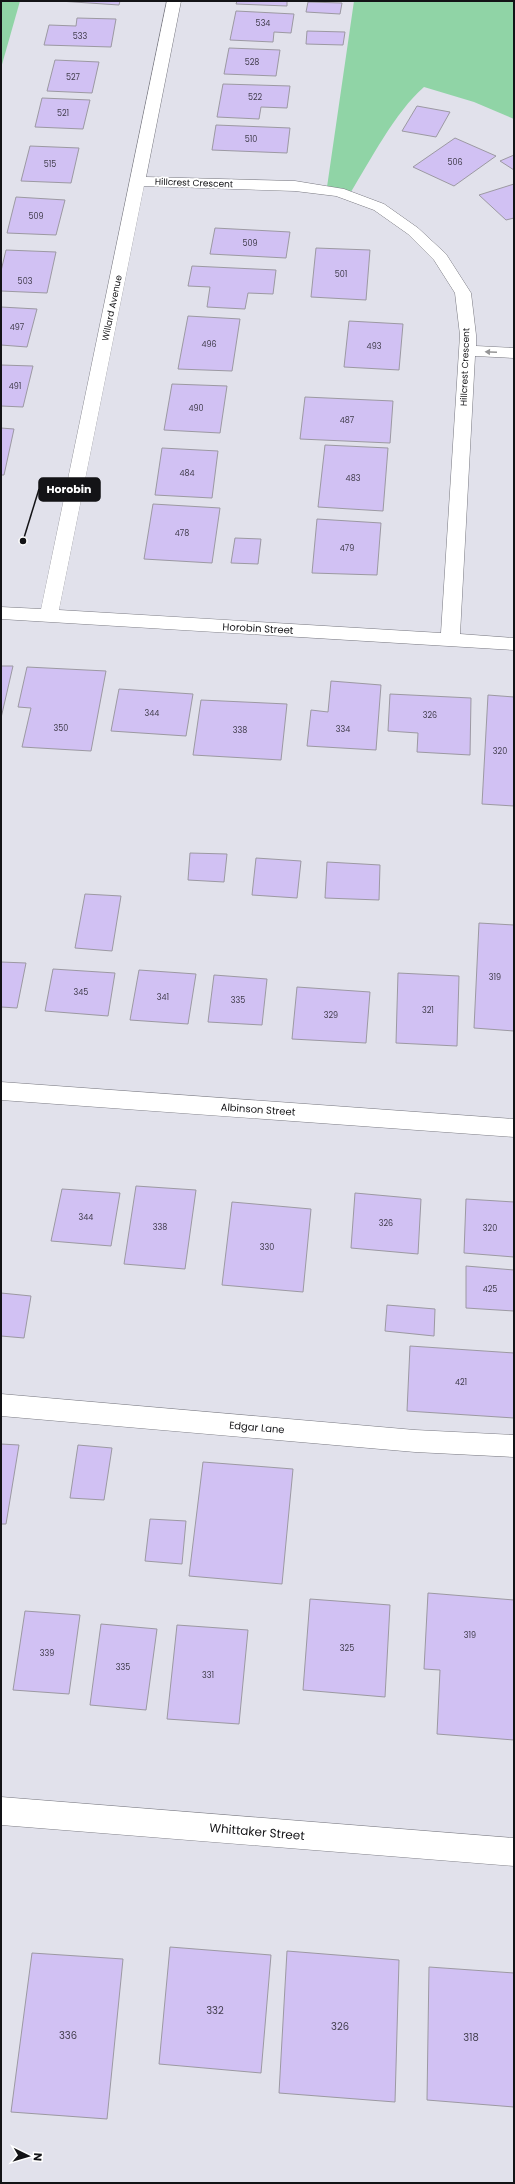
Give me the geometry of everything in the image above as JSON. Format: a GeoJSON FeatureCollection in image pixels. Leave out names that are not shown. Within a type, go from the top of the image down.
{"type":"FeatureCollection","features":[{"type":"Feature","properties":{"kind":"street","name":"Willard Avenue"},"geometry":{"type":"LineString","coordinates":[[49,616],[174,1]]}},
{"type":"Feature","properties":{"kind":"street","name":"Hillcrest Crescent"},"geometry":{"type":"LineString","coordinates":[[138,181],[295,186],[339,192],[379,207],[413,231],[440,257],[462,293],[468,335],[450,639]]}},
{"type":"Feature","properties":{"kind":"street"},"geometry":{"type":"LineString","coordinates":[[468,351],[514,353]]}},
{"type":"Feature","properties":{"kind":"street","name":"Horobin Street"},"geometry":{"type":"LineString","coordinates":[[1,613],[514,644]]}},
{"type":"Feature","properties":{"kind":"street","name":"Albinson Street"},"geometry":{"type":"LineString","coordinates":[[1,1091],[514,1128]]}},
{"type":"Feature","properties":{"kind":"street","name":"Edgar Lane"},"geometry":{"type":"LineString","coordinates":[[1,1405],[415,1441],[514,1446]]}},
{"type":"Feature","properties":{"kind":"street","name":"Whittaker Street"},"geometry":{"type":"LineString","coordinates":[[1,1811],[514,1852]]}},
{"type":"Feature","properties":{"kind":"green space"},"geometry":{"type":"Polygon","coordinates":[[[1,1],[20,1],[1,68],[1,1]]]}},
{"type":"Feature","properties":{"kind":"green space"},"geometry":{"type":"Polygon","coordinates":[[[354,1],[514,1],[514,119],[474,102],[424,87],[413,97],[393,123],[349,195],[327,187],[354,1]]]}},
{"type":"Feature","properties":{"kind":"building"},"geometry":{"type":"Polygon","coordinates":[[[59,1],[120,1],[119,5],[59,1]]]}},
{"type":"Feature","properties":{"kind":"building"},"geometry":{"type":"Polygon","coordinates":[[[237,1],[287,1],[287,6],[236,4],[237,1]]]}},
{"type":"Feature","properties":{"kind":"building"},"geometry":{"type":"Polygon","coordinates":[[[308,2],[342,3],[340,14],[306,12],[308,2]]]}},
{"type":"Feature","properties":{"kind":"building"},"geometry":{"type":"Polygon","coordinates":[[[236,11],[294,14],[291,33],[274,32],[273,42],[230,40],[236,11]]]}},
{"type":"Feature","properties":{"kind":"building"},"geometry":{"type":"Polygon","coordinates":[[[77,18],[116,19],[111,47],[44,45],[49,25],[76,26],[77,18]]]}},
{"type":"Feature","properties":{"kind":"building"},"geometry":{"type":"Polygon","coordinates":[[[307,31],[345,32],[343,45],[306,44],[307,31]]]}},
{"type":"Feature","properties":{"kind":"building"},"geometry":{"type":"Polygon","coordinates":[[[229,48],[280,50],[276,76],[224,74],[229,48]]]}},
{"type":"Feature","properties":{"kind":"building"},"geometry":{"type":"Polygon","coordinates":[[[55,60],[99,62],[92,93],[47,91],[55,60]]]}},
{"type":"Feature","properties":{"kind":"building"},"geometry":{"type":"Polygon","coordinates":[[[223,84],[290,86],[287,108],[261,107],[259,119],[217,117],[223,84]]]}},
{"type":"Feature","properties":{"kind":"building"},"geometry":{"type":"Polygon","coordinates":[[[42,98],[90,100],[83,129],[35,127],[42,98]]]}},
{"type":"Feature","properties":{"kind":"building"},"geometry":{"type":"Polygon","coordinates":[[[417,106],[450,112],[436,137],[402,131],[417,106]]]}},
{"type":"Feature","properties":{"kind":"building"},"geometry":{"type":"Polygon","coordinates":[[[216,125],[290,128],[287,153],[212,150],[216,125]]]}},
{"type":"Feature","properties":{"kind":"building"},"geometry":{"type":"Polygon","coordinates":[[[455,138],[496,156],[454,186],[413,167],[455,138]]]}},
{"type":"Feature","properties":{"kind":"building"},"geometry":{"type":"Polygon","coordinates":[[[30,146],[79,148],[71,183],[21,181],[30,146]]]}},
{"type":"Feature","properties":{"kind":"building"},"geometry":{"type":"Polygon","coordinates":[[[514,155],[514,170],[500,161],[514,155]]]}},
{"type":"Feature","properties":{"kind":"building"},"geometry":{"type":"Polygon","coordinates":[[[514,184],[514,218],[506,220],[479,195],[514,184]]]}},
{"type":"Feature","properties":{"kind":"building"},"geometry":{"type":"Polygon","coordinates":[[[16,197],[65,200],[56,235],[7,233],[16,197]]]}},
{"type":"Feature","properties":{"kind":"building"},"geometry":{"type":"Polygon","coordinates":[[[215,228],[290,232],[286,258],[210,254],[215,228]]]}},
{"type":"Feature","properties":{"kind":"building"},"geometry":{"type":"Polygon","coordinates":[[[316,248],[370,250],[366,300],[311,297],[316,248]]]}},
{"type":"Feature","properties":{"kind":"building"},"geometry":{"type":"Polygon","coordinates":[[[6,250],[56,252],[47,293],[1,291],[1,271],[6,250]]]}},
{"type":"Feature","properties":{"kind":"building"},"geometry":{"type":"Polygon","coordinates":[[[192,266],[276,270],[273,294],[248,293],[245,309],[207,307],[210,287],[188,286],[192,266]]]}},
{"type":"Feature","properties":{"kind":"building"},"geometry":{"type":"Polygon","coordinates":[[[1,307],[37,309],[27,347],[1,345],[1,307]]]}},
{"type":"Feature","properties":{"kind":"building"},"geometry":{"type":"Polygon","coordinates":[[[188,316],[240,319],[232,371],[178,369],[188,316]]]}},
{"type":"Feature","properties":{"kind":"building"},"geometry":{"type":"Polygon","coordinates":[[[349,321],[403,324],[399,370],[344,367],[349,321]]]}},
{"type":"Feature","properties":{"kind":"building"},"geometry":{"type":"Polygon","coordinates":[[[1,365],[33,366],[23,407],[1,406],[1,365]]]}},
{"type":"Feature","properties":{"kind":"building"},"geometry":{"type":"Polygon","coordinates":[[[172,384],[227,386],[220,433],[164,430],[172,384]]]}},
{"type":"Feature","properties":{"kind":"building"},"geometry":{"type":"Polygon","coordinates":[[[305,397],[393,401],[390,443],[300,439],[305,397]]]}},
{"type":"Feature","properties":{"kind":"building"},"geometry":{"type":"Polygon","coordinates":[[[1,428],[14,429],[4,475],[1,475],[1,428]]]}},
{"type":"Feature","properties":{"kind":"building"},"geometry":{"type":"Polygon","coordinates":[[[325,445],[388,448],[383,511],[318,507],[325,445]]]}},
{"type":"Feature","properties":{"kind":"building"},"geometry":{"type":"Polygon","coordinates":[[[162,448],[218,451],[212,498],[155,495],[162,448]]]}},
{"type":"Feature","properties":{"kind":"building"},"geometry":{"type":"Polygon","coordinates":[[[153,504],[220,508],[212,563],[144,559],[153,504]]]}},
{"type":"Feature","properties":{"kind":"building"},"geometry":{"type":"Polygon","coordinates":[[[317,519],[381,523],[377,575],[312,573],[317,519]]]}},
{"type":"Feature","properties":{"kind":"building"},"geometry":{"type":"Polygon","coordinates":[[[235,538],[261,539],[258,564],[231,563],[235,538]]]}},
{"type":"Feature","properties":{"kind":"building"},"geometry":{"type":"Polygon","coordinates":[[[1,666],[13,666],[1,718],[1,666]]]}},
{"type":"Feature","properties":{"kind":"building"},"geometry":{"type":"Polygon","coordinates":[[[27,667],[106,671],[91,751],[22,747],[31,708],[18,707],[27,667]]]}},
{"type":"Feature","properties":{"kind":"building"},"geometry":{"type":"Polygon","coordinates":[[[331,681],[381,685],[376,750],[307,746],[311,710],[328,712],[331,681]]]}},
{"type":"Feature","properties":{"kind":"building"},"geometry":{"type":"Polygon","coordinates":[[[119,689],[193,694],[186,736],[111,731],[119,689]]]}},
{"type":"Feature","properties":{"kind":"building"},"geometry":{"type":"Polygon","coordinates":[[[390,694],[471,698],[470,755],[417,752],[418,733],[388,731],[390,694]]]}},
{"type":"Feature","properties":{"kind":"building"},"geometry":{"type":"Polygon","coordinates":[[[488,695],[514,697],[514,806],[482,804],[488,695]]]}},
{"type":"Feature","properties":{"kind":"building"},"geometry":{"type":"Polygon","coordinates":[[[201,700],[287,704],[281,760],[193,755],[201,700]]]}},
{"type":"Feature","properties":{"kind":"building"},"geometry":{"type":"Polygon","coordinates":[[[190,853],[227,854],[224,882],[188,880],[190,853]]]}},
{"type":"Feature","properties":{"kind":"building"},"geometry":{"type":"Polygon","coordinates":[[[256,858],[301,861],[297,898],[252,895],[256,858]]]}},
{"type":"Feature","properties":{"kind":"building"},"geometry":{"type":"Polygon","coordinates":[[[327,862],[380,865],[379,900],[325,898],[327,862]]]}},
{"type":"Feature","properties":{"kind":"building"},"geometry":{"type":"Polygon","coordinates":[[[85,894],[121,896],[112,951],[75,948],[85,894]]]}},
{"type":"Feature","properties":{"kind":"building"},"geometry":{"type":"Polygon","coordinates":[[[479,923],[514,925],[514,1031],[474,1028],[479,923]]]}},
{"type":"Feature","properties":{"kind":"building"},"geometry":{"type":"Polygon","coordinates":[[[1,962],[26,963],[17,1008],[1,1007],[1,962]]]}},
{"type":"Feature","properties":{"kind":"building"},"geometry":{"type":"Polygon","coordinates":[[[53,969],[115,973],[108,1016],[45,1011],[53,969]]]}},
{"type":"Feature","properties":{"kind":"building"},"geometry":{"type":"Polygon","coordinates":[[[139,970],[196,974],[188,1024],[130,1020],[139,970]]]}},
{"type":"Feature","properties":{"kind":"building"},"geometry":{"type":"Polygon","coordinates":[[[398,973],[459,976],[457,1046],[396,1043],[398,973]]]}},
{"type":"Feature","properties":{"kind":"building"},"geometry":{"type":"Polygon","coordinates":[[[214,975],[267,979],[262,1025],[208,1022],[214,975]]]}},
{"type":"Feature","properties":{"kind":"building"},"geometry":{"type":"Polygon","coordinates":[[[297,987],[370,992],[366,1043],[292,1039],[297,987]]]}},
{"type":"Feature","properties":{"kind":"building"},"geometry":{"type":"Polygon","coordinates":[[[136,1186],[196,1190],[185,1269],[124,1264],[136,1186]]]}},
{"type":"Feature","properties":{"kind":"building"},"geometry":{"type":"Polygon","coordinates":[[[62,1189],[120,1193],[111,1246],[51,1241],[62,1189]]]}},
{"type":"Feature","properties":{"kind":"building"},"geometry":{"type":"Polygon","coordinates":[[[355,1193],[421,1199],[418,1254],[351,1248],[355,1193]]]}},
{"type":"Feature","properties":{"kind":"building"},"geometry":{"type":"Polygon","coordinates":[[[466,1199],[514,1202],[514,1257],[464,1253],[466,1199]]]}},
{"type":"Feature","properties":{"kind":"building"},"geometry":{"type":"Polygon","coordinates":[[[232,1202],[311,1209],[303,1292],[222,1285],[232,1202]]]}},
{"type":"Feature","properties":{"kind":"building"},"geometry":{"type":"Polygon","coordinates":[[[466,1266],[514,1270],[514,1311],[466,1308],[466,1266]]]}},
{"type":"Feature","properties":{"kind":"building"},"geometry":{"type":"Polygon","coordinates":[[[1,1293],[31,1296],[24,1338],[1,1336],[1,1293]]]}},
{"type":"Feature","properties":{"kind":"building"},"geometry":{"type":"Polygon","coordinates":[[[387,1305],[435,1309],[434,1336],[385,1331],[387,1305]]]}},
{"type":"Feature","properties":{"kind":"building"},"geometry":{"type":"Polygon","coordinates":[[[410,1346],[514,1353],[514,1418],[407,1411],[410,1346]]]}},
{"type":"Feature","properties":{"kind":"building"},"geometry":{"type":"Polygon","coordinates":[[[1,1444],[19,1445],[6,1524],[1,1524],[1,1444]]]}},
{"type":"Feature","properties":{"kind":"building"},"geometry":{"type":"Polygon","coordinates":[[[78,1445],[112,1448],[104,1500],[70,1498],[78,1445]]]}},
{"type":"Feature","properties":{"kind":"building"},"geometry":{"type":"Polygon","coordinates":[[[203,1462],[293,1469],[282,1584],[189,1576],[203,1462]]]}},
{"type":"Feature","properties":{"kind":"building"},"geometry":{"type":"Polygon","coordinates":[[[150,1519],[186,1521],[182,1564],[145,1561],[150,1519]]]}},
{"type":"Feature","properties":{"kind":"building"},"geometry":{"type":"Polygon","coordinates":[[[428,1593],[514,1600],[514,1740],[437,1734],[440,1670],[424,1669],[428,1593]]]}},
{"type":"Feature","properties":{"kind":"building"},"geometry":{"type":"Polygon","coordinates":[[[310,1599],[390,1605],[385,1697],[303,1690],[310,1599]]]}},
{"type":"Feature","properties":{"kind":"building"},"geometry":{"type":"Polygon","coordinates":[[[25,1611],[80,1615],[69,1694],[13,1690],[25,1611]]]}},
{"type":"Feature","properties":{"kind":"building"},"geometry":{"type":"Polygon","coordinates":[[[101,1624],[157,1629],[146,1710],[90,1705],[101,1624]]]}},
{"type":"Feature","properties":{"kind":"building"},"geometry":{"type":"Polygon","coordinates":[[[177,1625],[248,1630],[239,1724],[167,1719],[177,1625]]]}},
{"type":"Feature","properties":{"kind":"building"},"geometry":{"type":"Polygon","coordinates":[[[170,1947],[271,1955],[261,2073],[159,2064],[170,1947]]]}},
{"type":"Feature","properties":{"kind":"building"},"geometry":{"type":"Polygon","coordinates":[[[287,1951],[399,1960],[395,2102],[279,2093],[287,1951]]]}},
{"type":"Feature","properties":{"kind":"building"},"geometry":{"type":"Polygon","coordinates":[[[32,1953],[123,1959],[107,2119],[11,2112],[32,1953]]]}},
{"type":"Feature","properties":{"kind":"building"},"geometry":{"type":"Polygon","coordinates":[[[429,1967],[514,1973],[514,2107],[427,2100],[429,1967]]]}},
{"type":"Feature","properties":{"kind":"place","name":"Horobin"},"geometry":{"type":"Point","coordinates":[23,541]}}]}
